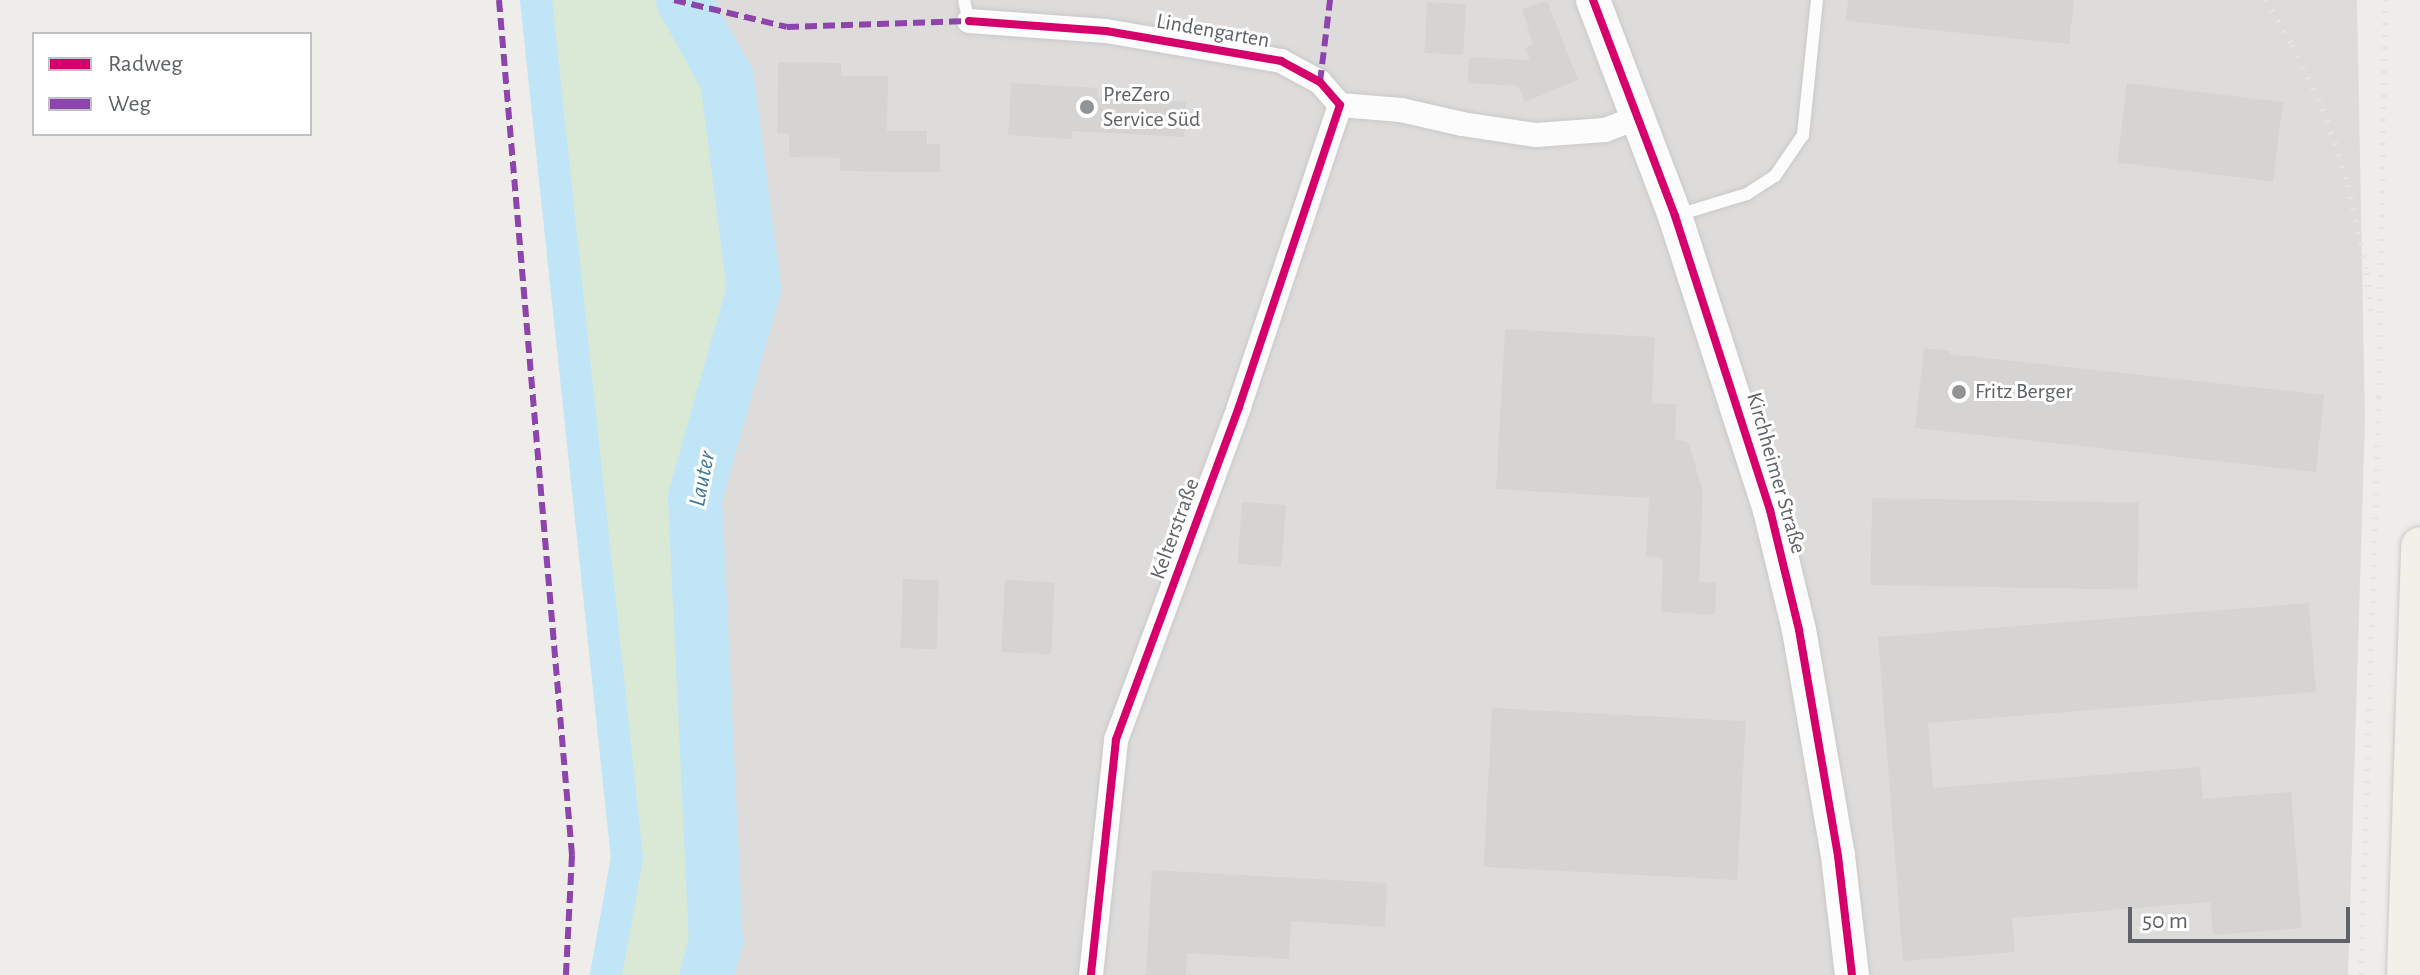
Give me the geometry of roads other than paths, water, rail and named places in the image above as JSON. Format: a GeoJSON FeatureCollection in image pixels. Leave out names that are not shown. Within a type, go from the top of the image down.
{"type":"FeatureCollection","features":[{"type":"Feature","properties":{"kind":"main road"},"geometry":{"type":"LineString","coordinates":[[2406,975],[2420,546]]}},
{"type":"Feature","properties":{"kind":"street","name":"Kirchheimer Straße"},"geometry":{"type":"LineString","coordinates":[[1593,0],[1675,216],[1770,510],[1799,630],[1838,856],[1852,975]]}},
{"type":"Feature","properties":{"kind":"street","name":"Lindengarten"},"geometry":{"type":"LineString","coordinates":[[967,10],[1281,61],[1320,82],[1340,105]]}},
{"type":"Feature","properties":{"kind":"street"},"geometry":{"type":"LineString","coordinates":[[1340,105],[1401,110],[1462,124],[1536,135],[1605,130],[1639,117]]}},
{"type":"Feature","properties":{"kind":"street","name":"Kelterstraße"},"geometry":{"type":"LineString","coordinates":[[1091,975],[1116,740],[1239,407],[1340,105]]}},
{"type":"Feature","properties":{"kind":"lane"},"geometry":{"type":"LineString","coordinates":[[1675,216],[1757,188],[1775,176],[1803,135],[1817,0]]}},
{"type":"Feature","properties":{"kind":"waterway"},"geometry":{"type":"LineString","coordinates":[[536,0],[627,858],[606,975]]}},
{"type":"Feature","properties":{"kind":"waterway","name":"Lauter"},"geometry":{"type":"LineString","coordinates":[[683,0],[727,79],[754,289],[695,498],[716,941],[707,975]]}},
{"type":"Feature","properties":{"kind":"railway"},"geometry":{"type":"LineString","coordinates":[[2265,0],[2292,45],[2323,109],[2348,185],[2367,273],[2371,315]]}},
{"type":"Feature","properties":{"kind":"railway"},"geometry":{"type":"LineString","coordinates":[[2361,975],[2379,397],[2385,0]]}},
{"type":"Feature","properties":{"kind":"place","name":"PreZero Service Süd"},"geometry":{"type":"Point","coordinates":[1087,107]}},
{"type":"Feature","properties":{"kind":"place","name":"Fritz Berger"},"geometry":{"type":"Point","coordinates":[1959,392]}}]}
